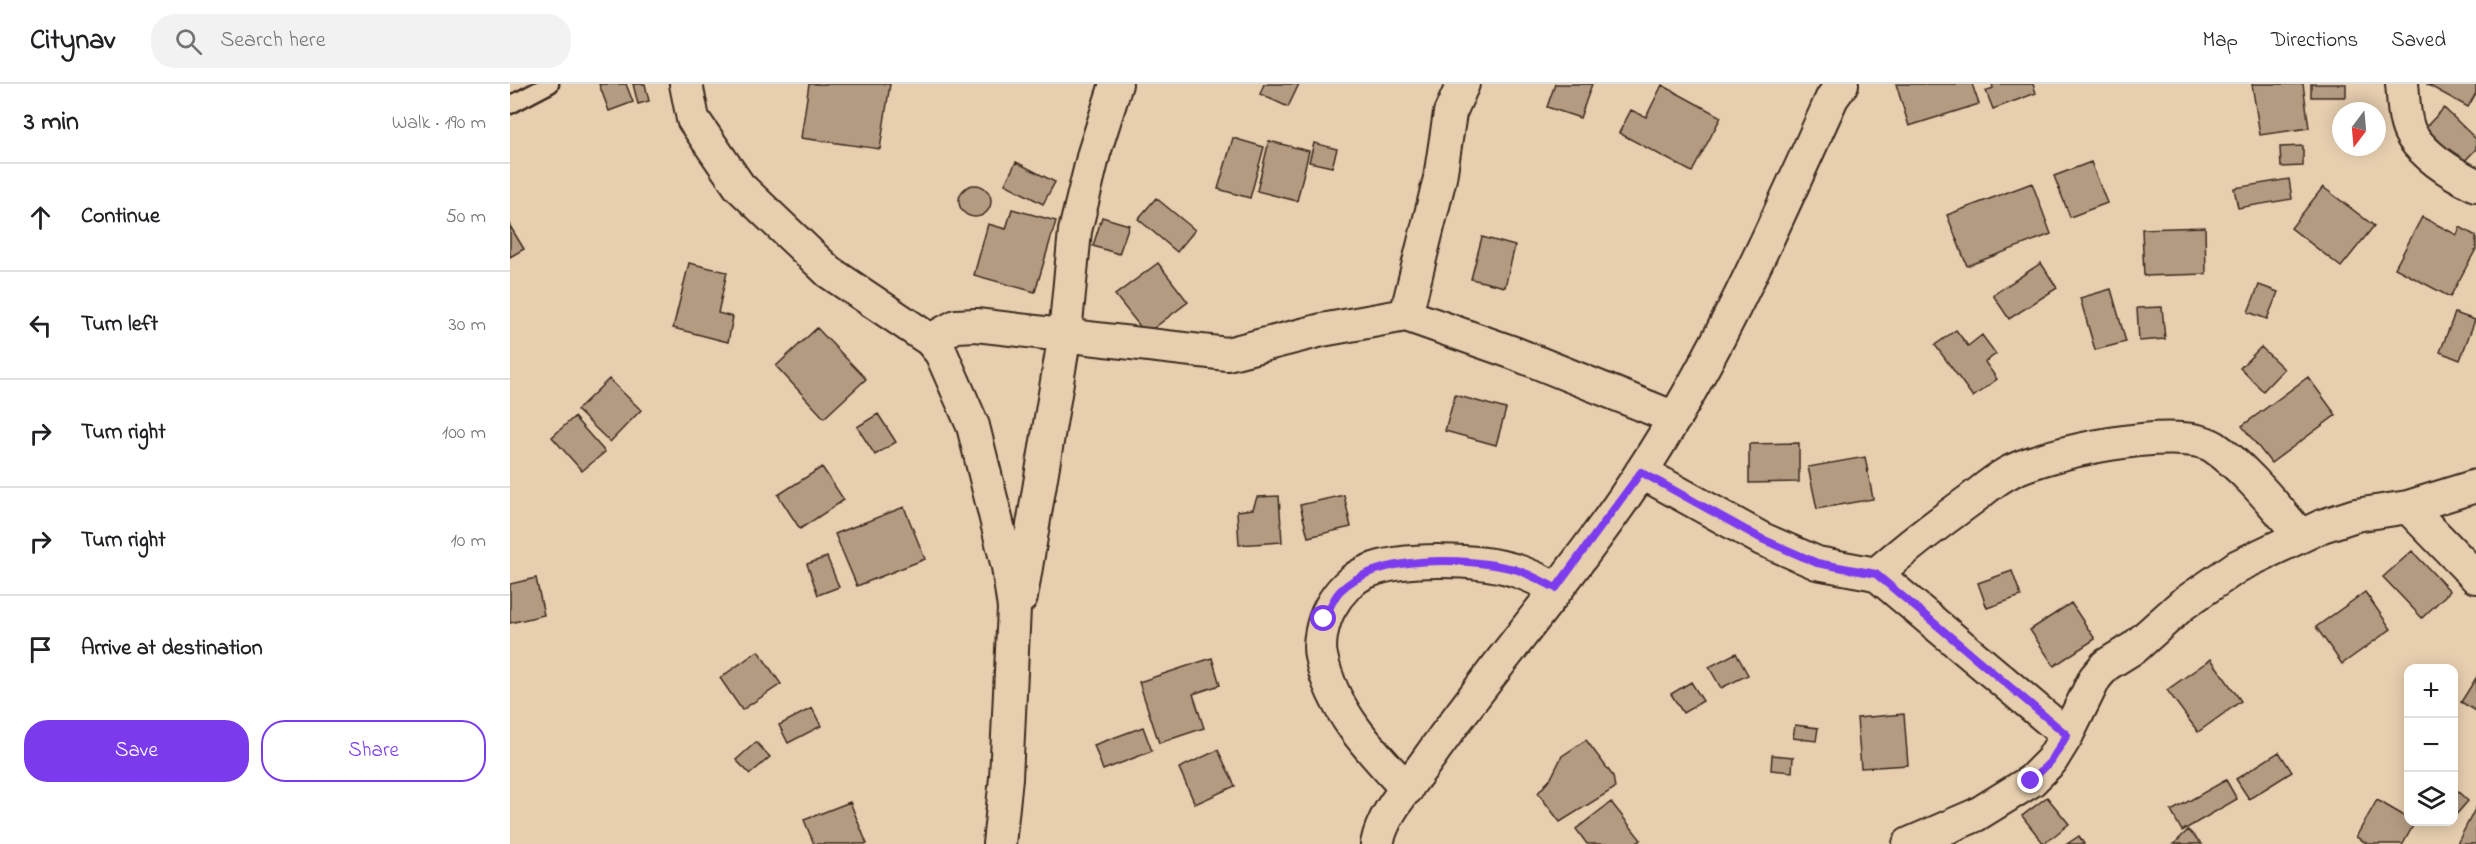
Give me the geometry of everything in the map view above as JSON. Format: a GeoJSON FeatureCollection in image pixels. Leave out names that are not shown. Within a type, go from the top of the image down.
{"type":"FeatureCollection","features":[{"type":"Feature","properties":{"kind":"street"},"geometry":{"type":"LineString","coordinates":[[686,84],[693,119],[739,186],[829,272],[930,340],[940,352],[973,426],[1008,567],[1014,608],[1015,637]]}},
{"type":"Feature","properties":{"kind":"street"},"geometry":{"type":"LineString","coordinates":[[999,844],[1015,637],[1065,334],[1075,231],[1094,153],[1116,84]]}},
{"type":"Feature","properties":{"kind":"street"},"geometry":{"type":"LineString","coordinates":[[1406,315],[1440,177],[1450,113],[1463,84]]}},
{"type":"Feature","properties":{"kind":"street"},"geometry":{"type":"LineString","coordinates":[[1377,844],[1387,817],[1641,472],[1675,418],[1760,257],[1832,98],[1842,84]]}},
{"type":"Feature","properties":{"kind":"street"},"geometry":{"type":"LineString","coordinates":[[2402,84],[2405,114],[2411,135],[2450,173],[2476,185]]}},
{"type":"Feature","properties":{"kind":"street"},"geometry":{"type":"LineString","coordinates":[[930,340],[956,326],[976,325],[1227,354],[1322,330],[1406,315],[1514,353],[1675,418]]}},
{"type":"Feature","properties":{"kind":"street"},"geometry":{"type":"LineString","coordinates":[[1876,574],[2007,473],[2053,456],[2126,442],[2164,438],[2195,441],[2212,446],[2267,498],[2300,535]]}},
{"type":"Feature","properties":{"kind":"street"},"geometry":{"type":"LineString","coordinates":[[1641,472],[1762,539],[1817,563],[1876,574],[2067,735]]}},
{"type":"Feature","properties":{"kind":"street"},"geometry":{"type":"LineString","coordinates":[[1909,844],[1976,815],[2031,781],[2051,761],[2067,735],[2095,678],[2106,665],[2136,647],[2183,604],[2238,566],[2300,535],[2356,515],[2408,507],[2476,486]]}},
{"type":"Feature","properties":{"kind":"street"},"geometry":{"type":"LineString","coordinates":[[2408,507],[2476,577]]}},
{"type":"Feature","properties":{"kind":"street"},"geometry":{"type":"LineString","coordinates":[[1407,789],[1369,749],[1334,698],[1320,654],[1324,619],[1339,592],[1368,571],[1410,563],[1467,562],[1515,570],[1556,588]]}},
{"type":"Feature","properties":{"kind":"lane"},"geometry":{"type":"LineString","coordinates":[[510,105],[550,84]]}},
{"type":"Feature","properties":{"kind":"building"},"geometry":{"type":"Polygon","coordinates":[[[599,84],[626,84],[633,102],[609,111],[599,84]]]}},
{"type":"Feature","properties":{"kind":"building"},"geometry":{"type":"Polygon","coordinates":[[[633,84],[645,84],[649,101],[638,104],[633,84]]]}},
{"type":"Feature","properties":{"kind":"building"},"geometry":{"type":"Polygon","coordinates":[[[809,84],[890,84],[880,149],[801,138],[809,84]]]}},
{"type":"Feature","properties":{"kind":"building"},"geometry":{"type":"Polygon","coordinates":[[[1264,84],[1299,84],[1288,107],[1260,94],[1264,84]]]}},
{"type":"Feature","properties":{"kind":"building"},"geometry":{"type":"Polygon","coordinates":[[[1555,84],[1592,84],[1580,118],[1547,107],[1555,84]]]}},
{"type":"Feature","properties":{"kind":"building"},"geometry":{"type":"Polygon","coordinates":[[[1896,84],[1972,84],[1979,104],[1909,126],[1896,84]]]}},
{"type":"Feature","properties":{"kind":"building"},"geometry":{"type":"Polygon","coordinates":[[[1992,84],[2033,84],[2036,93],[1993,109],[1986,91],[1993,88],[1992,84]]]}},
{"type":"Feature","properties":{"kind":"building"},"geometry":{"type":"Polygon","coordinates":[[[2252,84],[2303,84],[2309,128],[2260,135],[2252,84]]]}},
{"type":"Feature","properties":{"kind":"building"},"geometry":{"type":"Polygon","coordinates":[[[2311,84],[2346,84],[2346,97],[2311,97],[2311,84]]]}},
{"type":"Feature","properties":{"kind":"building"},"geometry":{"type":"Polygon","coordinates":[[[2476,84],[2476,93],[2468,107],[2428,85],[2476,84]]]}},
{"type":"Feature","properties":{"kind":"building"},"geometry":{"type":"Polygon","coordinates":[[[1662,85],[1721,117],[1692,172],[1619,133],[1631,110],[1646,117],[1662,85]]]}},
{"type":"Feature","properties":{"kind":"building"},"geometry":{"type":"Polygon","coordinates":[[[2444,108],[2476,139],[2476,149],[2462,164],[2424,129],[2444,108]]]}},
{"type":"Feature","properties":{"kind":"building"},"geometry":{"type":"Polygon","coordinates":[[[1233,138],[1264,147],[1250,198],[1218,189],[1233,138]]]}},
{"type":"Feature","properties":{"kind":"building"},"geometry":{"type":"Polygon","coordinates":[[[1269,141],[1309,151],[1297,201],[1257,191],[1269,141]]]}},
{"type":"Feature","properties":{"kind":"building"},"geometry":{"type":"Polygon","coordinates":[[[1314,143],[1337,149],[1332,167],[1309,162],[1314,143]]]}},
{"type":"Feature","properties":{"kind":"building"},"geometry":{"type":"Polygon","coordinates":[[[2303,146],[2303,166],[2281,167],[2280,147],[2303,146]]]}},
{"type":"Feature","properties":{"kind":"building"},"geometry":{"type":"Polygon","coordinates":[[[1016,162],[1055,182],[1043,204],[1005,184],[1016,162]]]}},
{"type":"Feature","properties":{"kind":"building"},"geometry":{"type":"Polygon","coordinates":[[[2091,162],[2107,203],[2070,217],[2054,176],[2091,162]]]}},
{"type":"Feature","properties":{"kind":"building"},"geometry":{"type":"Polygon","coordinates":[[[2289,179],[2292,199],[2238,208],[2234,188],[2289,179]]]}},
{"type":"Feature","properties":{"kind":"building"},"geometry":{"type":"Polygon","coordinates":[[[2032,183],[2051,234],[1967,266],[1947,215],[2032,183]]]}},
{"type":"Feature","properties":{"kind":"building"},"geometry":{"type":"Polygon","coordinates":[[[975,185],[986,190],[991,201],[986,212],[975,217],[964,212],[959,201],[964,190],[975,185]]]}},
{"type":"Feature","properties":{"kind":"building"},"geometry":{"type":"Polygon","coordinates":[[[2323,187],[2374,226],[2341,267],[2291,228],[2323,187]]]}},
{"type":"Feature","properties":{"kind":"building"},"geometry":{"type":"Polygon","coordinates":[[[1156,198],[1195,230],[1177,252],[1138,219],[1156,198]]]}},
{"type":"Feature","properties":{"kind":"building"},"geometry":{"type":"Polygon","coordinates":[[[1012,209],[1056,221],[1035,292],[974,275],[988,224],[1006,229],[1012,209]]]}},
{"type":"Feature","properties":{"kind":"building"},"geometry":{"type":"Polygon","coordinates":[[[1102,217],[1129,225],[1119,254],[1093,246],[1102,217]]]}},
{"type":"Feature","properties":{"kind":"building"},"geometry":{"type":"Polygon","coordinates":[[[2422,217],[2457,235],[2460,227],[2476,236],[2476,249],[2450,297],[2395,268],[2422,217]]]}},
{"type":"Feature","properties":{"kind":"building"},"geometry":{"type":"Polygon","coordinates":[[[510,226],[524,249],[510,257],[510,226]]]}},
{"type":"Feature","properties":{"kind":"building"},"geometry":{"type":"Polygon","coordinates":[[[2205,227],[2206,274],[2144,276],[2142,229],[2205,227]]]}},
{"type":"Feature","properties":{"kind":"building"},"geometry":{"type":"Polygon","coordinates":[[[1482,237],[1515,246],[1505,287],[1471,279],[1482,237]]]}},
{"type":"Feature","properties":{"kind":"building"},"geometry":{"type":"Polygon","coordinates":[[[689,263],[727,272],[718,313],[733,317],[728,342],[673,328],[689,263]]]}},
{"type":"Feature","properties":{"kind":"building"},"geometry":{"type":"Polygon","coordinates":[[[1158,263],[1188,302],[1146,334],[1115,295],[1158,263]]]}},
{"type":"Feature","properties":{"kind":"building"},"geometry":{"type":"Polygon","coordinates":[[[2041,263],[2057,288],[2009,319],[1993,295],[2041,263]]]}},
{"type":"Feature","properties":{"kind":"building"},"geometry":{"type":"Polygon","coordinates":[[[2259,285],[2278,292],[2267,319],[2248,312],[2259,285]]]}},
{"type":"Feature","properties":{"kind":"building"},"geometry":{"type":"Polygon","coordinates":[[[2111,289],[2126,342],[2095,350],[2080,298],[2111,289]]]}},
{"type":"Feature","properties":{"kind":"building"},"geometry":{"type":"Polygon","coordinates":[[[2162,307],[2165,339],[2139,341],[2137,308],[2162,307]]]}},
{"type":"Feature","properties":{"kind":"building"},"geometry":{"type":"Polygon","coordinates":[[[2455,313],[2475,320],[2460,360],[2440,352],[2455,313]]]}},
{"type":"Feature","properties":{"kind":"building"},"geometry":{"type":"Polygon","coordinates":[[[817,328],[866,379],[824,418],[776,366],[817,328]]]}},
{"type":"Feature","properties":{"kind":"building"},"geometry":{"type":"Polygon","coordinates":[[[1956,330],[1968,346],[1982,335],[1996,354],[1985,362],[1997,379],[1973,397],[1935,345],[1956,330]]]}},
{"type":"Feature","properties":{"kind":"building"},"geometry":{"type":"Polygon","coordinates":[[[2261,347],[2284,369],[2263,391],[2240,368],[2261,347]]]}},
{"type":"Feature","properties":{"kind":"building"},"geometry":{"type":"Polygon","coordinates":[[[2308,377],[2336,415],[2271,463],[2242,426],[2308,377]]]}},
{"type":"Feature","properties":{"kind":"building"},"geometry":{"type":"Polygon","coordinates":[[[609,379],[641,410],[610,442],[577,410],[609,379]]]}},
{"type":"Feature","properties":{"kind":"building"},"geometry":{"type":"Polygon","coordinates":[[[1455,395],[1506,409],[1496,445],[1445,431],[1455,395]]]}},
{"type":"Feature","properties":{"kind":"building"},"geometry":{"type":"Polygon","coordinates":[[[878,414],[896,442],[875,455],[857,427],[878,414]]]}},
{"type":"Feature","properties":{"kind":"building"},"geometry":{"type":"Polygon","coordinates":[[[574,417],[605,452],[582,471],[552,437],[574,417]]]}},
{"type":"Feature","properties":{"kind":"building"},"geometry":{"type":"Polygon","coordinates":[[[1799,443],[1799,482],[1749,483],[1749,444],[1799,443]]]}},
{"type":"Feature","properties":{"kind":"building"},"geometry":{"type":"Polygon","coordinates":[[[1865,457],[1873,499],[1817,509],[1808,467],[1865,457]]]}},
{"type":"Feature","properties":{"kind":"building"},"geometry":{"type":"Polygon","coordinates":[[[822,467],[844,500],[800,529],[778,495],[822,467]]]}},
{"type":"Feature","properties":{"kind":"building"},"geometry":{"type":"Polygon","coordinates":[[[1344,495],[1351,527],[1308,537],[1300,505],[1344,495]]]}},
{"type":"Feature","properties":{"kind":"building"},"geometry":{"type":"Polygon","coordinates":[[[1279,496],[1282,542],[1239,545],[1237,511],[1253,509],[1257,497],[1279,496]]]}},
{"type":"Feature","properties":{"kind":"building"},"geometry":{"type":"Polygon","coordinates":[[[904,507],[925,559],[857,586],[835,534],[904,507]]]}},
{"type":"Feature","properties":{"kind":"building"},"geometry":{"type":"Polygon","coordinates":[[[2412,551],[2450,591],[2422,618],[2383,577],[2412,551]]]}},
{"type":"Feature","properties":{"kind":"building"},"geometry":{"type":"Polygon","coordinates":[[[827,557],[839,587],[818,595],[807,564],[827,557]]]}},
{"type":"Feature","properties":{"kind":"building"},"geometry":{"type":"Polygon","coordinates":[[[2012,571],[2021,596],[1987,608],[1978,583],[2012,571]]]}},
{"type":"Feature","properties":{"kind":"building"},"geometry":{"type":"Polygon","coordinates":[[[536,578],[544,615],[510,623],[510,584],[536,578]]]}},
{"type":"Feature","properties":{"kind":"building"},"geometry":{"type":"Polygon","coordinates":[[[2365,592],[2391,629],[2342,664],[2316,627],[2365,592]]]}},
{"type":"Feature","properties":{"kind":"building"},"geometry":{"type":"Polygon","coordinates":[[[2071,603],[2095,639],[2054,666],[2030,630],[2071,603]]]}},
{"type":"Feature","properties":{"kind":"building"},"geometry":{"type":"Polygon","coordinates":[[[758,651],[781,684],[742,710],[720,678],[758,651]]]}},
{"type":"Feature","properties":{"kind":"building"},"geometry":{"type":"Polygon","coordinates":[[[1736,653],[1748,675],[1721,688],[1709,667],[1736,653]]]}},
{"type":"Feature","properties":{"kind":"building"},"geometry":{"type":"Polygon","coordinates":[[[1212,658],[1220,685],[1193,694],[1204,728],[1159,743],[1139,682],[1212,658]]]}},
{"type":"Feature","properties":{"kind":"building"},"geometry":{"type":"Polygon","coordinates":[[[2211,659],[2241,701],[2198,732],[2167,690],[2211,659]]]}},
{"type":"Feature","properties":{"kind":"building"},"geometry":{"type":"Polygon","coordinates":[[[2476,678],[2476,711],[2461,702],[2476,678]]]}},
{"type":"Feature","properties":{"kind":"building"},"geometry":{"type":"Polygon","coordinates":[[[1691,682],[1703,701],[1683,713],[1671,694],[1691,682]]]}},
{"type":"Feature","properties":{"kind":"building"},"geometry":{"type":"Polygon","coordinates":[[[812,708],[821,726],[788,743],[779,725],[812,708]]]}},
{"type":"Feature","properties":{"kind":"building"},"geometry":{"type":"Polygon","coordinates":[[[1904,714],[1908,765],[1861,768],[1857,718],[1904,714]]]}},
{"type":"Feature","properties":{"kind":"building"},"geometry":{"type":"Polygon","coordinates":[[[1795,725],[1818,728],[1816,741],[1793,738],[1795,725]]]}},
{"type":"Feature","properties":{"kind":"building"},"geometry":{"type":"Polygon","coordinates":[[[1143,727],[1152,751],[1103,770],[1094,745],[1143,727]]]}},
{"type":"Feature","properties":{"kind":"building"},"geometry":{"type":"Polygon","coordinates":[[[1586,740],[1613,776],[1615,788],[1560,822],[1538,793],[1551,778],[1562,756],[1586,740]]]}},
{"type":"Feature","properties":{"kind":"building"},"geometry":{"type":"Polygon","coordinates":[[[756,742],[770,757],[750,774],[736,760],[756,742]]]}},
{"type":"Feature","properties":{"kind":"building"},"geometry":{"type":"Polygon","coordinates":[[[1218,750],[1235,786],[1195,804],[1179,768],[1218,750]]]}},
{"type":"Feature","properties":{"kind":"building"},"geometry":{"type":"Polygon","coordinates":[[[2279,752],[2292,772],[2249,799],[2236,779],[2279,752]]]}},
{"type":"Feature","properties":{"kind":"building"},"geometry":{"type":"Polygon","coordinates":[[[1772,755],[1793,757],[1792,772],[1771,770],[1772,755]]]}},
{"type":"Feature","properties":{"kind":"building"},"geometry":{"type":"Polygon","coordinates":[[[2226,780],[2237,799],[2182,831],[2171,811],[2226,780]]]}},
{"type":"Feature","properties":{"kind":"building"},"geometry":{"type":"Polygon","coordinates":[[[2458,792],[2468,801],[2458,812],[2458,792]]]}},
{"type":"Feature","properties":{"kind":"building"},"geometry":{"type":"Polygon","coordinates":[[[2047,797],[2069,824],[2044,844],[2022,816],[2047,797]]]}},
{"type":"Feature","properties":{"kind":"building"},"geometry":{"type":"Polygon","coordinates":[[[2377,800],[2404,816],[2404,826],[2413,826],[2403,844],[2368,844],[2356,837],[2377,800]]]}},
{"type":"Feature","properties":{"kind":"building"},"geometry":{"type":"Polygon","coordinates":[[[850,802],[867,844],[814,844],[804,820],[850,802]]]}},
{"type":"Feature","properties":{"kind":"building"},"geometry":{"type":"Polygon","coordinates":[[[1611,802],[1641,840],[1635,844],[1587,844],[1576,829],[1611,802]]]}},
{"type":"Feature","properties":{"kind":"building"},"geometry":{"type":"Polygon","coordinates":[[[2476,807],[2476,844],[2457,844],[2476,807]]]}},
{"type":"Feature","properties":{"kind":"building"},"geometry":{"type":"Polygon","coordinates":[[[2188,830],[2202,844],[2174,844],[2188,830]]]}},
{"type":"Feature","properties":{"kind":"building"},"geometry":{"type":"Polygon","coordinates":[[[2079,836],[2084,844],[2067,844],[2079,836]]]}},
{"type":"Feature","properties":{"kind":"route"},"geometry":{"type":"LineString","coordinates":[[1324,619],[1339,592],[1368,571],[1410,563],[1467,562],[1515,570],[1556,588],[1641,472],[1762,539],[1817,563],[1876,574],[2067,735],[2051,761],[2031,781]]}}]}
